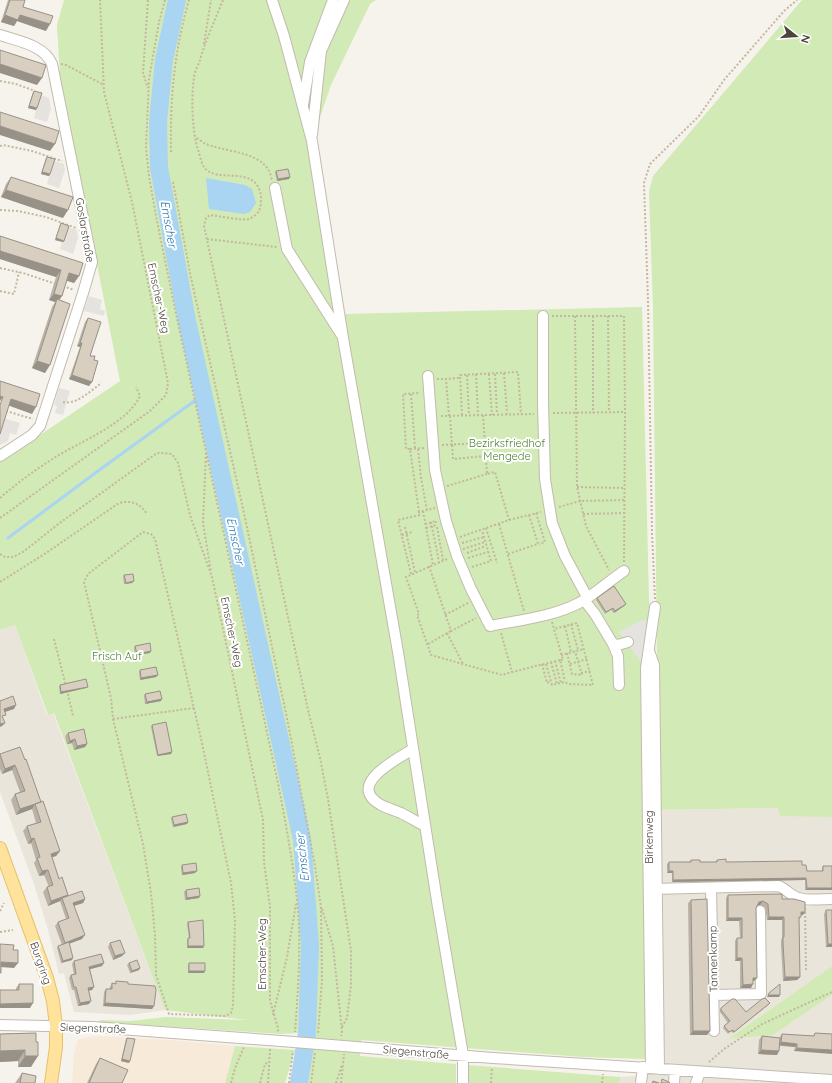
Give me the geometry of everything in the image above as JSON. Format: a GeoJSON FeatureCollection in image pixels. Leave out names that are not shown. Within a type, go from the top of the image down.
{"type":"FeatureCollection","features":[{"type":"Feature","properties":{"kind":"main road","name":"Burgring"},"geometry":{"type":"LineString","coordinates":[[0,848],[47,978],[53,1001],[56,1026],[56,1047],[51,1083]]}},
{"type":"Feature","properties":{"kind":"street"},"geometry":{"type":"LineString","coordinates":[[272,0],[284,36],[312,141],[343,338],[373,505],[464,1055],[463,1083]]}},
{"type":"Feature","properties":{"kind":"street"},"geometry":{"type":"LineString","coordinates":[[302,108],[310,62],[333,0]]}},
{"type":"Feature","properties":{"kind":"street"},"geometry":{"type":"LineString","coordinates":[[312,141],[322,51],[344,0]]}},
{"type":"Feature","properties":{"kind":"street","name":"Goslarstraße"},"geometry":{"type":"LineString","coordinates":[[0,35],[38,48],[45,53],[52,64],[92,262],[40,426],[32,435],[0,456]]}},
{"type":"Feature","properties":{"kind":"street"},"geometry":{"type":"LineString","coordinates":[[275,188],[286,249],[343,338]]}},
{"type":"Feature","properties":{"kind":"street"},"geometry":{"type":"LineString","coordinates":[[543,316],[543,414],[545,479],[552,522],[565,556],[586,598],[613,644],[618,656],[619,685]]}},
{"type":"Feature","properties":{"kind":"street"},"geometry":{"type":"LineString","coordinates":[[432,378],[429,392],[438,488],[457,554],[490,626],[550,613],[570,607],[586,598],[624,571]]}},
{"type":"Feature","properties":{"kind":"street","name":"Birkenweg"},"geometry":{"type":"LineString","coordinates":[[641,1083],[651,1068],[653,889],[646,668],[655,606]]}},
{"type":"Feature","properties":{"kind":"street"},"geometry":{"type":"LineString","coordinates":[[613,644],[618,645],[628,642]]}},
{"type":"Feature","properties":{"kind":"street"},"geometry":{"type":"LineString","coordinates":[[413,749],[394,760],[374,776],[369,784],[370,794],[372,798],[381,805],[402,813],[425,826]]}},
{"type":"Feature","properties":{"kind":"street"},"geometry":{"type":"LineString","coordinates":[[653,889],[779,886],[785,888],[792,895],[799,898],[832,899]]}},
{"type":"Feature","properties":{"kind":"street","name":"Tannenkamp"},"geometry":{"type":"LineString","coordinates":[[711,888],[714,1031]]}},
{"type":"Feature","properties":{"kind":"street"},"geometry":{"type":"LineString","coordinates":[[713,995],[761,994],[760,911]]}},
{"type":"Feature","properties":{"kind":"street","name":"Siegenstraße"},"geometry":{"type":"LineString","coordinates":[[0,1025],[93,1026],[493,1058],[832,1080]]}},
{"type":"Feature","properties":{"kind":"street"},"geometry":{"type":"LineString","coordinates":[[674,1083],[675,1070]]}},
{"type":"Feature","properties":{"kind":"street"},"geometry":{"type":"LineString","coordinates":[[696,1083],[700,1072]]}},
{"type":"Feature","properties":{"kind":"path","name":"Emscher-Weg"},"geometry":{"type":"LineString","coordinates":[[0,518],[150,411],[166,395],[168,383],[132,202],[102,85],[100,0]]}},
{"type":"Feature","properties":{"kind":"path"},"geometry":{"type":"LineString","coordinates":[[148,0],[143,73],[148,90]]}},
{"type":"Feature","properties":{"kind":"path"},"geometry":{"type":"LineString","coordinates":[[165,0],[159,22],[148,90],[146,148],[149,176],[194,396],[278,783],[293,870],[297,901],[298,970],[294,1035]]}},
{"type":"Feature","properties":{"kind":"path"},"geometry":{"type":"LineString","coordinates":[[171,152],[170,122],[174,72],[179,41],[189,0]]}},
{"type":"Feature","properties":{"kind":"path"},"geometry":{"type":"LineString","coordinates":[[202,51],[211,0]]}},
{"type":"Feature","properties":{"kind":"path"},"geometry":{"type":"LineString","coordinates":[[223,0],[202,51],[194,76],[194,135],[204,168],[210,172],[222,175],[246,177],[256,184],[260,193],[261,201],[260,210],[255,216],[248,219],[210,216],[206,218],[204,226],[328,799],[351,951],[351,984],[347,1018],[342,1027]]}},
{"type":"Feature","properties":{"kind":"path"},"geometry":{"type":"LineString","coordinates":[[655,606],[644,183],[650,164],[699,116],[724,80],[784,11],[798,0]]}},
{"type":"Feature","properties":{"kind":"path"},"geometry":{"type":"LineString","coordinates":[[52,64],[66,65],[102,85]]}},
{"type":"Feature","properties":{"kind":"path"},"geometry":{"type":"LineString","coordinates":[[0,81],[16,84],[37,92]]}},
{"type":"Feature","properties":{"kind":"path"},"geometry":{"type":"LineString","coordinates":[[194,135],[204,142],[224,150],[248,155],[262,163],[269,171],[275,188]]}},
{"type":"Feature","properties":{"kind":"path"},"geometry":{"type":"LineString","coordinates":[[0,146],[3,145],[32,151],[72,165]]}},
{"type":"Feature","properties":{"kind":"path"},"geometry":{"type":"LineString","coordinates":[[173,182],[191,278],[288,723],[311,844],[321,907],[332,946],[342,1027],[339,1045],[343,1061],[341,1083]]}},
{"type":"Feature","properties":{"kind":"path"},"geometry":{"type":"LineString","coordinates":[[0,210],[18,210],[46,217],[86,231]]}},
{"type":"Feature","properties":{"kind":"path"},"geometry":{"type":"LineString","coordinates":[[207,239],[272,246],[286,249]]}},
{"type":"Feature","properties":{"kind":"path"},"geometry":{"type":"LineString","coordinates":[[0,268],[20,272],[83,293]]}},
{"type":"Feature","properties":{"kind":"path"},"geometry":{"type":"LineString","coordinates":[[0,291],[14,294],[20,272]]}},
{"type":"Feature","properties":{"kind":"path"},"geometry":{"type":"LineString","coordinates":[[543,316],[624,316],[624,571]]}},
{"type":"Feature","properties":{"kind":"path"},"geometry":{"type":"LineString","coordinates":[[575,316],[577,487],[586,526],[614,578]]}},
{"type":"Feature","properties":{"kind":"path"},"geometry":{"type":"LineString","coordinates":[[593,316],[593,412]]}},
{"type":"Feature","properties":{"kind":"path"},"geometry":{"type":"LineString","coordinates":[[608,316],[609,412]]}},
{"type":"Feature","properties":{"kind":"path"},"geometry":{"type":"LineString","coordinates":[[432,378],[446,379],[460,378],[460,375],[518,372],[521,414]]}},
{"type":"Feature","properties":{"kind":"path"},"geometry":{"type":"LineString","coordinates":[[504,373],[507,414]]}},
{"type":"Feature","properties":{"kind":"path"},"geometry":{"type":"LineString","coordinates":[[476,374],[478,415]]}},
{"type":"Feature","properties":{"kind":"path"},"geometry":{"type":"LineString","coordinates":[[489,374],[492,415]]}},
{"type":"Feature","properties":{"kind":"path"},"geometry":{"type":"LineString","coordinates":[[495,374],[497,414]]}},
{"type":"Feature","properties":{"kind":"path"},"geometry":{"type":"LineString","coordinates":[[467,375],[469,415]]}},
{"type":"Feature","properties":{"kind":"path"},"geometry":{"type":"LineString","coordinates":[[460,378],[462,415]]}},
{"type":"Feature","properties":{"kind":"path"},"geometry":{"type":"LineString","coordinates":[[446,379],[453,459],[485,456]]}},
{"type":"Feature","properties":{"kind":"path"},"geometry":{"type":"LineString","coordinates":[[63,402],[69,404],[74,402],[99,386],[100,382]]}},
{"type":"Feature","properties":{"kind":"path"},"geometry":{"type":"LineString","coordinates":[[0,498],[24,478],[56,457],[123,418],[136,404],[140,396],[136,387]]}},
{"type":"Feature","properties":{"kind":"path"},"geometry":{"type":"LineString","coordinates":[[429,392],[403,394],[406,449],[484,443]]}},
{"type":"Feature","properties":{"kind":"path"},"geometry":{"type":"LineString","coordinates":[[411,394],[415,449]]}},
{"type":"Feature","properties":{"kind":"path"},"geometry":{"type":"LineString","coordinates":[[0,409],[42,421]]}},
{"type":"Feature","properties":{"kind":"path"},"geometry":{"type":"LineString","coordinates":[[431,417],[497,414],[625,412]]}},
{"type":"Feature","properties":{"kind":"path"},"geometry":{"type":"LineString","coordinates":[[483,415],[487,474]]}},
{"type":"Feature","properties":{"kind":"path"},"geometry":{"type":"LineString","coordinates":[[410,449],[421,512],[426,528],[433,565]]}},
{"type":"Feature","properties":{"kind":"path"},"geometry":{"type":"LineString","coordinates":[[418,449],[421,478],[428,510]]}},
{"type":"Feature","properties":{"kind":"path"},"geometry":{"type":"LineString","coordinates":[[206,450],[204,523],[212,577]]}},
{"type":"Feature","properties":{"kind":"path","name":"Emscher-Weg"},"geometry":{"type":"LineString","coordinates":[[0,554],[5,557],[13,557],[23,552],[61,522],[157,453],[172,454],[178,463],[190,515],[212,577],[263,820],[264,862],[270,907],[270,1001],[276,1023]]}},
{"type":"Feature","properties":{"kind":"path"},"geometry":{"type":"LineString","coordinates":[[438,488],[495,472],[509,520]]}},
{"type":"Feature","properties":{"kind":"path"},"geometry":{"type":"LineString","coordinates":[[577,487],[625,488]]}},
{"type":"Feature","properties":{"kind":"path"},"geometry":{"type":"LineString","coordinates":[[457,554],[482,530],[509,520],[580,501],[625,500]]}},
{"type":"Feature","properties":{"kind":"path"},"geometry":{"type":"LineString","coordinates":[[0,582],[119,504],[126,501],[133,502],[142,507],[147,514]]}},
{"type":"Feature","properties":{"kind":"path"},"geometry":{"type":"LineString","coordinates":[[411,574],[398,520],[443,506]]}},
{"type":"Feature","properties":{"kind":"path"},"geometry":{"type":"LineString","coordinates":[[508,554],[545,542],[536,513]]}},
{"type":"Feature","properties":{"kind":"path"},"geometry":{"type":"LineString","coordinates":[[583,514],[625,513]]}},
{"type":"Feature","properties":{"kind":"path"},"geometry":{"type":"LineString","coordinates":[[529,515],[538,544]]}},
{"type":"Feature","properties":{"kind":"path"},"geometry":{"type":"LineString","coordinates":[[425,524],[436,521],[443,561]]}},
{"type":"Feature","properties":{"kind":"path"},"geometry":{"type":"LineString","coordinates":[[431,522],[439,562]]}},
{"type":"Feature","properties":{"kind":"path"},"geometry":{"type":"LineString","coordinates":[[499,524],[526,618]]}},
{"type":"Feature","properties":{"kind":"path"},"geometry":{"type":"LineString","coordinates":[[426,528],[436,525]]}},
{"type":"Feature","properties":{"kind":"path"},"geometry":{"type":"LineString","coordinates":[[405,527],[415,572]]}},
{"type":"Feature","properties":{"kind":"path"},"geometry":{"type":"LineString","coordinates":[[486,528],[497,564]]}},
{"type":"Feature","properties":{"kind":"path"},"geometry":{"type":"LineString","coordinates":[[457,554],[491,561],[482,530]]}},
{"type":"Feature","properties":{"kind":"path"},"geometry":{"type":"LineString","coordinates":[[143,532],[151,534],[155,539],[194,708],[226,854],[235,920],[233,1006],[231,1013],[225,1016],[169,1014],[156,975],[155,935],[151,893],[143,844],[113,719],[111,698],[84,582],[88,574],[143,532]]}},
{"type":"Feature","properties":{"kind":"path"},"geometry":{"type":"LineString","coordinates":[[402,535],[412,532]]}},
{"type":"Feature","properties":{"kind":"path"},"geometry":{"type":"LineString","coordinates":[[457,554],[484,537]]}},
{"type":"Feature","properties":{"kind":"path"},"geometry":{"type":"LineString","coordinates":[[485,542],[406,577],[431,655],[502,675],[563,660],[550,613]]}},
{"type":"Feature","properties":{"kind":"path"},"geometry":{"type":"LineString","coordinates":[[457,554],[486,546]]}},
{"type":"Feature","properties":{"kind":"path"},"geometry":{"type":"LineString","coordinates":[[457,554],[488,552]]}},
{"type":"Feature","properties":{"kind":"path"},"geometry":{"type":"LineString","coordinates":[[429,566],[451,631]]}},
{"type":"Feature","properties":{"kind":"path"},"geometry":{"type":"LineString","coordinates":[[445,615],[476,598]]}},
{"type":"Feature","properties":{"kind":"path"},"geometry":{"type":"LineString","coordinates":[[427,644],[484,614]]}},
{"type":"Feature","properties":{"kind":"path"},"geometry":{"type":"LineString","coordinates":[[546,664],[552,685],[565,682],[568,684],[593,685],[577,622],[554,629]]}},
{"type":"Feature","properties":{"kind":"path"},"geometry":{"type":"LineString","coordinates":[[499,624],[512,672]]}},
{"type":"Feature","properties":{"kind":"path"},"geometry":{"type":"LineString","coordinates":[[571,624],[581,673]]}},
{"type":"Feature","properties":{"kind":"path"},"geometry":{"type":"LineString","coordinates":[[565,626],[571,652]]}},
{"type":"Feature","properties":{"kind":"path"},"geometry":{"type":"LineString","coordinates":[[447,633],[463,664]]}},
{"type":"Feature","properties":{"kind":"path"},"geometry":{"type":"LineString","coordinates":[[54,639],[73,716]]}},
{"type":"Feature","properties":{"kind":"path"},"geometry":{"type":"LineString","coordinates":[[562,655],[584,649]]}},
{"type":"Feature","properties":{"kind":"path"},"geometry":{"type":"LineString","coordinates":[[567,653],[572,674],[582,674],[581,673],[590,671]]}},
{"type":"Feature","properties":{"kind":"path"},"geometry":{"type":"LineString","coordinates":[[570,664],[587,659]]}},
{"type":"Feature","properties":{"kind":"path"},"geometry":{"type":"LineString","coordinates":[[560,660],[565,682]]}},
{"type":"Feature","properties":{"kind":"path"},"geometry":{"type":"LineString","coordinates":[[555,661],[561,683]]}},
{"type":"Feature","properties":{"kind":"path"},"geometry":{"type":"LineString","coordinates":[[551,662],[557,684]]}},
{"type":"Feature","properties":{"kind":"path"},"geometry":{"type":"LineString","coordinates":[[542,664],[547,682],[551,681]]}},
{"type":"Feature","properties":{"kind":"path"},"geometry":{"type":"LineString","coordinates":[[113,719],[194,708]]}},
{"type":"Feature","properties":{"kind":"path"},"geometry":{"type":"LineString","coordinates":[[805,899],[806,971]]}},
{"type":"Feature","properties":{"kind":"path"},"geometry":{"type":"LineString","coordinates":[[273,1016],[287,957],[297,901]]}},
{"type":"Feature","properties":{"kind":"path"},"geometry":{"type":"LineString","coordinates":[[0,911],[4,903]]}},
{"type":"Feature","properties":{"kind":"path"},"geometry":{"type":"LineString","coordinates":[[317,1041],[322,980],[321,907]]}},
{"type":"Feature","properties":{"kind":"path"},"geometry":{"type":"LineString","coordinates":[[0,932],[13,930]]}},
{"type":"Feature","properties":{"kind":"path"},"geometry":{"type":"LineString","coordinates":[[700,1072],[724,1049],[762,1024],[832,992]]}},
{"type":"Feature","properties":{"kind":"path"},"geometry":{"type":"LineString","coordinates":[[231,1083],[235,1068],[244,1050],[246,1038]]}},
{"type":"Feature","properties":{"kind":"path"},"geometry":{"type":"LineString","coordinates":[[268,1083],[269,1062],[276,1041]]}},
{"type":"Feature","properties":{"kind":"path"},"geometry":{"type":"LineString","coordinates":[[311,1083],[316,1048]]}},
{"type":"Feature","properties":{"kind":"path"},"geometry":{"type":"LineString","coordinates":[[289,1083],[293,1050]]}},
{"type":"Feature","properties":{"kind":"path"},"geometry":{"type":"LineString","coordinates":[[491,1083],[493,1058]]}},
{"type":"Feature","properties":{"kind":"path"},"geometry":{"type":"LineString","coordinates":[[336,1083],[343,1061]]}},
{"type":"Feature","properties":{"kind":"path"},"geometry":{"type":"LineString","coordinates":[[260,1083],[265,1064],[269,1062]]}},
{"type":"Feature","properties":{"kind":"shaded area"},"geometry":{"type":"Polygon","coordinates":[[[33,92],[49,98],[51,109],[47,122],[34,118],[36,110],[28,108],[33,92]]]}},
{"type":"Feature","properties":{"kind":"shaded area"},"geometry":{"type":"Polygon","coordinates":[[[46,158],[64,164],[65,170],[59,188],[47,184],[49,176],[41,174],[46,158]]]}},
{"type":"Feature","properties":{"kind":"shaded area"},"geometry":{"type":"Polygon","coordinates":[[[60,225],[77,230],[78,238],[73,254],[60,249],[62,242],[55,240],[60,225]]]}},
{"type":"Feature","properties":{"kind":"shaded area"},"geometry":{"type":"Polygon","coordinates":[[[89,296],[102,300],[100,309],[105,311],[104,316],[84,311],[89,296]]]}},
{"type":"Feature","properties":{"kind":"shaded area"},"geometry":{"type":"Polygon","coordinates":[[[59,388],[70,391],[63,415],[55,413],[57,406],[54,405],[59,388]]]}},
{"type":"Feature","properties":{"kind":"shaded area"},"geometry":{"type":"Polygon","coordinates":[[[0,417],[20,423],[16,435],[10,433],[8,441],[0,445],[0,417]]]}},
{"type":"Feature","properties":{"kind":"shaded area"},"geometry":{"type":"Polygon","coordinates":[[[642,620],[649,620],[641,662],[619,632],[642,620]]]}},
{"type":"Feature","properties":{"kind":"shaded area"},"geometry":{"type":"Polygon","coordinates":[[[15,625],[47,715],[53,713],[165,1010],[130,1015],[74,1012],[64,973],[59,974],[34,884],[0,792],[0,630],[15,625]]]}},
{"type":"Feature","properties":{"kind":"shaded area"},"geometry":{"type":"Polygon","coordinates":[[[779,808],[812,816],[832,817],[832,966],[728,1039],[773,1035],[832,995],[832,1083],[619,1083],[621,1077],[647,1075],[648,810],[779,808]]]}},
{"type":"Feature","properties":{"kind":"shaded area"},"geometry":{"type":"Polygon","coordinates":[[[742,998],[763,999],[768,1005],[733,1033],[731,1032],[728,1034],[723,1028],[724,1017],[719,1011],[733,1000],[736,1003],[742,998]]]}},
{"type":"Feature","properties":{"kind":"shaded area"},"geometry":{"type":"Polygon","coordinates":[[[97,1036],[170,1040],[235,1046],[225,1083],[72,1083],[74,1055],[78,1040],[97,1036]]]}},
{"type":"Feature","properties":{"kind":"green space"},"geometry":{"type":"Polygon","coordinates":[[[64,0],[376,0],[370,4],[331,85],[312,141],[343,314],[642,307],[649,601],[657,662],[653,308],[649,191],[653,176],[802,0],[832,0],[832,817],[780,816],[778,808],[648,810],[649,889],[646,1059],[583,1057],[361,1040],[360,1056],[456,1064],[456,1083],[299,1083],[307,1033],[310,945],[305,891],[298,1033],[281,1034],[99,1022],[101,1020],[130,1021],[166,1017],[247,1020],[165,1010],[54,713],[48,715],[15,625],[0,630],[0,462],[120,381],[60,77],[57,25],[64,0]]]}},
{"type":"Feature","properties":{"kind":"green space"},"geometry":{"type":"Polygon","coordinates":[[[832,966],[832,995],[773,1035],[728,1039],[832,966]]]}},
{"type":"Feature","properties":{"kind":"green space"},"geometry":{"type":"Polygon","coordinates":[[[235,1046],[295,1050],[285,1083],[225,1083],[235,1046]]]}},
{"type":"Feature","properties":{"kind":"green space"},"geometry":{"type":"Polygon","coordinates":[[[467,1065],[621,1077],[619,1083],[467,1083],[467,1065]]]}},
{"type":"Feature","properties":{"kind":"water"},"geometry":{"type":"Polygon","coordinates":[[[206,178],[245,185],[252,189],[256,203],[250,212],[244,214],[209,209],[206,178]]]}},
{"type":"Feature","properties":{"kind":"building"},"geometry":{"type":"Polygon","coordinates":[[[10,0],[25,0],[23,7],[53,16],[50,24],[20,15],[18,20],[5,15],[10,0]]]}},
{"type":"Feature","properties":{"kind":"building"},"geometry":{"type":"Polygon","coordinates":[[[0,50],[46,65],[42,78],[0,64],[0,50]]]}},
{"type":"Feature","properties":{"kind":"building"},"geometry":{"type":"Polygon","coordinates":[[[34,91],[42,93],[37,108],[29,106],[34,91]]]}},
{"type":"Feature","properties":{"kind":"building"},"geometry":{"type":"Polygon","coordinates":[[[0,112],[59,131],[55,144],[0,126],[0,112]]]}},
{"type":"Feature","properties":{"kind":"building"},"geometry":{"type":"Polygon","coordinates":[[[47,157],[55,159],[50,174],[42,172],[47,157]]]}},
{"type":"Feature","properties":{"kind":"building"},"geometry":{"type":"Polygon","coordinates":[[[288,169],[290,177],[278,179],[276,171],[288,169]]]}},
{"type":"Feature","properties":{"kind":"building"},"geometry":{"type":"Polygon","coordinates":[[[11,177],[73,197],[68,210],[6,190],[11,177]]]}},
{"type":"Feature","properties":{"kind":"building"},"geometry":{"type":"Polygon","coordinates":[[[61,223],[69,226],[64,241],[56,238],[61,223]]]}},
{"type":"Feature","properties":{"kind":"building"},"geometry":{"type":"Polygon","coordinates":[[[0,236],[83,263],[79,276],[69,273],[62,296],[54,294],[61,270],[0,251],[0,236]]]}},
{"type":"Feature","properties":{"kind":"building"},"geometry":{"type":"Polygon","coordinates":[[[57,299],[70,304],[50,365],[37,361],[57,299]]]}},
{"type":"Feature","properties":{"kind":"building"},"geometry":{"type":"Polygon","coordinates":[[[88,318],[101,322],[90,356],[95,356],[94,360],[98,361],[92,382],[72,375],[88,318]]]}},
{"type":"Feature","properties":{"kind":"building"},"geometry":{"type":"Polygon","coordinates":[[[0,381],[40,394],[36,407],[11,399],[0,434],[0,405],[3,397],[0,396],[0,381]]]}},
{"type":"Feature","properties":{"kind":"building"},"geometry":{"type":"Polygon","coordinates":[[[133,574],[134,581],[126,583],[124,575],[133,574]]]}},
{"type":"Feature","properties":{"kind":"building"},"geometry":{"type":"Polygon","coordinates":[[[614,586],[626,604],[615,611],[613,608],[606,612],[597,598],[614,586]]]}},
{"type":"Feature","properties":{"kind":"building"},"geometry":{"type":"Polygon","coordinates":[[[150,643],[151,651],[137,654],[135,646],[150,643]]]}},
{"type":"Feature","properties":{"kind":"building"},"geometry":{"type":"Polygon","coordinates":[[[156,667],[158,675],[141,678],[140,670],[156,667]]]}},
{"type":"Feature","properties":{"kind":"building"},"geometry":{"type":"Polygon","coordinates":[[[86,679],[88,687],[61,692],[60,685],[86,679]]]}},
{"type":"Feature","properties":{"kind":"building"},"geometry":{"type":"Polygon","coordinates":[[[160,691],[162,699],[147,702],[145,694],[160,691]]]}},
{"type":"Feature","properties":{"kind":"building"},"geometry":{"type":"Polygon","coordinates":[[[13,696],[16,705],[4,709],[6,715],[2,716],[5,723],[0,724],[0,701],[13,696]]]}},
{"type":"Feature","properties":{"kind":"building"},"geometry":{"type":"Polygon","coordinates":[[[166,722],[172,752],[158,755],[152,725],[166,722]]]}},
{"type":"Feature","properties":{"kind":"building"},"geometry":{"type":"Polygon","coordinates":[[[84,729],[87,744],[77,746],[75,739],[70,741],[68,733],[84,729]]]}},
{"type":"Feature","properties":{"kind":"building"},"geometry":{"type":"Polygon","coordinates":[[[20,747],[25,760],[26,759],[41,802],[20,809],[15,794],[25,791],[15,765],[5,769],[0,754],[20,747]]]}},
{"type":"Feature","properties":{"kind":"building"},"geometry":{"type":"Polygon","coordinates":[[[43,801],[60,851],[51,854],[59,879],[62,877],[68,895],[51,901],[47,887],[53,885],[48,870],[42,871],[37,858],[40,857],[34,838],[31,839],[27,826],[41,822],[35,804],[43,801]]]}},
{"type":"Feature","properties":{"kind":"building"},"geometry":{"type":"Polygon","coordinates":[[[186,814],[188,822],[174,825],[172,817],[186,814]]]}},
{"type":"Feature","properties":{"kind":"building"},"geometry":{"type":"Polygon","coordinates":[[[726,859],[726,862],[802,861],[802,865],[806,865],[807,871],[823,871],[823,866],[832,866],[832,888],[807,888],[806,878],[673,880],[673,871],[669,871],[669,862],[691,862],[691,860],[700,860],[700,862],[717,862],[717,860],[726,859]]]}},
{"type":"Feature","properties":{"kind":"building"},"geometry":{"type":"Polygon","coordinates":[[[196,863],[197,871],[183,873],[182,865],[196,863]]]}},
{"type":"Feature","properties":{"kind":"building"},"geometry":{"type":"Polygon","coordinates":[[[199,888],[200,896],[187,898],[186,890],[199,888]]]}},
{"type":"Feature","properties":{"kind":"building"},"geometry":{"type":"Polygon","coordinates":[[[82,891],[85,899],[73,903],[85,935],[65,943],[58,922],[69,918],[62,898],[82,891]]]}},
{"type":"Feature","properties":{"kind":"building"},"geometry":{"type":"Polygon","coordinates":[[[782,894],[782,899],[794,899],[805,902],[805,912],[801,912],[801,917],[799,917],[800,977],[785,977],[783,943],[784,917],[769,917],[768,904],[763,901],[759,902],[756,908],[757,978],[753,978],[753,984],[743,985],[742,958],[737,958],[737,938],[742,938],[742,918],[728,918],[728,895],[782,894]]]}},
{"type":"Feature","properties":{"kind":"building"},"geometry":{"type":"Polygon","coordinates":[[[707,899],[710,1031],[693,1031],[691,900],[707,899]]]}},
{"type":"Feature","properties":{"kind":"building"},"geometry":{"type":"Polygon","coordinates":[[[826,910],[832,910],[832,944],[828,944],[826,910]]]}},
{"type":"Feature","properties":{"kind":"building"},"geometry":{"type":"Polygon","coordinates":[[[203,920],[204,946],[188,946],[188,938],[190,938],[188,922],[203,920]]]}},
{"type":"Feature","properties":{"kind":"building"},"geometry":{"type":"Polygon","coordinates":[[[120,940],[125,953],[115,956],[110,943],[120,940]]]}},
{"type":"Feature","properties":{"kind":"building"},"geometry":{"type":"Polygon","coordinates":[[[69,942],[73,958],[63,961],[58,946],[69,942]]]}},
{"type":"Feature","properties":{"kind":"building"},"geometry":{"type":"Polygon","coordinates":[[[0,944],[14,945],[13,950],[18,950],[18,963],[1,962],[1,973],[0,973],[0,944]]]}},
{"type":"Feature","properties":{"kind":"building"},"geometry":{"type":"Polygon","coordinates":[[[101,954],[104,963],[89,967],[94,987],[88,988],[91,1001],[80,1003],[71,975],[76,974],[74,961],[101,954]]]}},
{"type":"Feature","properties":{"kind":"building"},"geometry":{"type":"Polygon","coordinates":[[[137,960],[140,968],[132,971],[129,963],[137,960]]]}},
{"type":"Feature","properties":{"kind":"building"},"geometry":{"type":"Polygon","coordinates":[[[189,963],[205,963],[205,971],[189,971],[189,963]]]}},
{"type":"Feature","properties":{"kind":"building"},"geometry":{"type":"Polygon","coordinates":[[[116,981],[128,982],[128,984],[155,986],[154,1006],[105,1003],[106,989],[112,989],[112,983],[116,984],[116,981]]]}},
{"type":"Feature","properties":{"kind":"building"},"geometry":{"type":"Polygon","coordinates":[[[19,984],[33,984],[33,1003],[0,1004],[0,990],[19,990],[19,984]]]}},
{"type":"Feature","properties":{"kind":"building"},"geometry":{"type":"Polygon","coordinates":[[[780,984],[780,995],[768,995],[769,993],[780,984]]]}},
{"type":"Feature","properties":{"kind":"building"},"geometry":{"type":"Polygon","coordinates":[[[765,998],[770,1003],[734,1032],[733,1030],[729,1032],[724,1026],[730,1021],[721,1008],[732,999],[735,999],[746,1012],[765,998]]]}},
{"type":"Feature","properties":{"kind":"building"},"geometry":{"type":"Polygon","coordinates":[[[36,1033],[36,1042],[38,1042],[38,1056],[25,1056],[25,1050],[0,1051],[0,1034],[36,1033]]]}},
{"type":"Feature","properties":{"kind":"building"},"geometry":{"type":"Polygon","coordinates":[[[815,1033],[832,1034],[832,1050],[797,1048],[797,1044],[781,1042],[782,1034],[814,1036],[815,1033]]]}},
{"type":"Feature","properties":{"kind":"building"},"geometry":{"type":"Polygon","coordinates":[[[762,1036],[780,1038],[779,1051],[761,1050],[762,1036]]]}},
{"type":"Feature","properties":{"kind":"building"},"geometry":{"type":"Polygon","coordinates":[[[127,1038],[135,1039],[130,1061],[122,1059],[127,1038]]]}},
{"type":"Feature","properties":{"kind":"building"},"geometry":{"type":"Polygon","coordinates":[[[100,1058],[128,1070],[122,1083],[89,1083],[100,1058]]]}},
{"type":"Feature","properties":{"kind":"building"},"geometry":{"type":"Polygon","coordinates":[[[22,1073],[36,1076],[35,1083],[20,1083],[22,1073]]]}},
{"type":"Feature","properties":{"kind":"building"},"geometry":{"type":"Polygon","coordinates":[[[662,1079],[669,1082],[670,1083],[661,1083],[662,1079]]]}},
{"type":"Feature","properties":{"kind":"waterway","name":"Emscher"},"geometry":{"type":"LineString","coordinates":[[177,0],[164,60],[158,122],[159,167],[187,321],[302,839],[310,945],[307,1033],[299,1083]]}},
{"type":"Feature","properties":{"kind":"waterway"},"geometry":{"type":"LineString","coordinates":[[8,538],[204,394]]}},
{"type":"Feature","properties":{"kind":"park label","name":"Bezirksfriedhof Mengede"},"geometry":{"type":"Point","coordinates":[507,449]}},
{"type":"Feature","properties":{"kind":"park label","name":"Frisch Auf"},"geometry":{"type":"Point","coordinates":[117,656]}}]}
